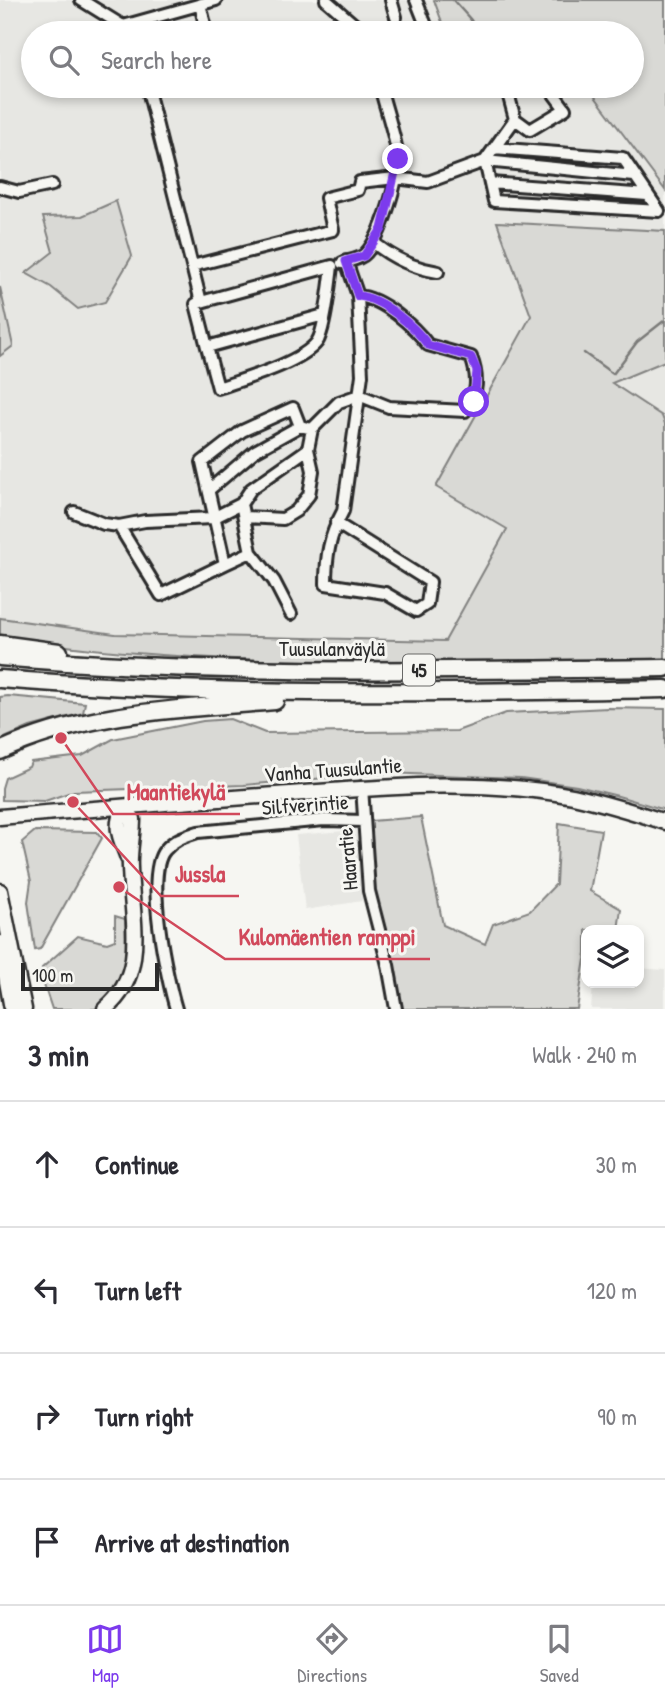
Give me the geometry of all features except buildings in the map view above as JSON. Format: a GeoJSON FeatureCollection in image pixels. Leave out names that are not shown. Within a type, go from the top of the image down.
{"type":"FeatureCollection","features":[{"type":"Feature","properties":{"kind":"highway"},"geometry":{"type":"LineString","coordinates":[[0,644],[112,657],[172,668]]}},
{"type":"Feature","properties":{"kind":"highway","name":"Tuusulanväylä"},"geometry":{"type":"LineString","coordinates":[[0,657],[172,668],[303,671],[665,668]]}},
{"type":"Feature","properties":{"kind":"highway","name":"Tuusulanväylä"},"geometry":{"type":"LineString","coordinates":[[0,679],[176,690],[369,692],[665,689]]}},
{"type":"Feature","properties":{"kind":"highway"},"geometry":{"type":"LineString","coordinates":[[0,751],[32,736],[73,724],[122,715],[184,707],[369,692]]}},
{"type":"Feature","properties":{"kind":"main road","name":"Vanha Tuusulantie"},"geometry":{"type":"LineString","coordinates":[[5,816],[362,787],[431,785],[527,790],[614,805],[665,822]]}},
{"type":"Feature","properties":{"kind":"main road"},"geometry":{"type":"LineString","coordinates":[[105,1009],[124,988],[134,961],[130,864],[119,835],[117,820],[124,807]]}},
{"type":"Feature","properties":{"kind":"main road"},"geometry":{"type":"LineString","coordinates":[[0,891],[24,1009]]}},
{"type":"Feature","properties":{"kind":"main road"},"geometry":{"type":"LineString","coordinates":[[0,943],[12,1009]]}},
{"type":"Feature","properties":{"kind":"street"},"geometry":{"type":"LineString","coordinates":[[81,0],[113,21]]}},
{"type":"Feature","properties":{"kind":"street"},"geometry":{"type":"LineString","coordinates":[[149,21],[216,0]]}},
{"type":"Feature","properties":{"kind":"street"},"geometry":{"type":"LineString","coordinates":[[326,0],[350,21]]}},
{"type":"Feature","properties":{"kind":"street"},"geometry":{"type":"LineString","coordinates":[[391,0],[396,17]]}},
{"type":"Feature","properties":{"kind":"street"},"geometry":{"type":"LineString","coordinates":[[416,0],[424,21]]}},
{"type":"Feature","properties":{"kind":"street"},"geometry":{"type":"LineString","coordinates":[[200,4],[204,21]]}},
{"type":"Feature","properties":{"kind":"street"},"geometry":{"type":"LineString","coordinates":[[150,98],[201,302]]}},
{"type":"Feature","properties":{"kind":"street"},"geometry":{"type":"LineString","coordinates":[[332,266],[317,341],[288,363],[218,388],[196,304],[364,256],[382,229],[398,159],[383,98]]}},
{"type":"Feature","properties":{"kind":"street"},"geometry":{"type":"LineString","coordinates":[[509,98],[515,119],[530,130],[565,109],[557,98]]}},
{"type":"Feature","properties":{"kind":"street"},"geometry":{"type":"LineString","coordinates":[[494,148],[623,158],[659,211],[494,201],[485,161],[494,148],[515,119]]}},
{"type":"Feature","properties":{"kind":"street"},"geometry":{"type":"LineString","coordinates":[[192,266],[333,230],[326,198],[358,190],[360,182],[394,178],[428,182],[485,161],[634,176]]}},
{"type":"Feature","properties":{"kind":"street"},"geometry":{"type":"LineString","coordinates":[[490,183],[646,195]]}},
{"type":"Feature","properties":{"kind":"street"},"geometry":{"type":"LineString","coordinates":[[0,187],[19,192],[52,185]]}},
{"type":"Feature","properties":{"kind":"street"},"geometry":{"type":"LineString","coordinates":[[374,243],[390,256],[415,268],[438,272]]}},
{"type":"Feature","properties":{"kind":"street"},"geometry":{"type":"LineString","coordinates":[[336,523],[430,582],[427,604],[416,611],[385,593],[326,584],[326,553],[336,523],[343,511],[362,375],[358,296],[346,261]]}},
{"type":"Feature","properties":{"kind":"street"},"geometry":{"type":"LineString","coordinates":[[244,517],[283,519],[296,511],[309,495],[313,471],[308,449],[312,429],[340,402],[359,395],[389,407],[465,411],[474,402],[477,371],[471,357],[428,345],[416,328],[369,297],[358,296]]}},
{"type":"Feature","properties":{"kind":"street"},"geometry":{"type":"LineString","coordinates":[[207,347],[324,315]]}},
{"type":"Feature","properties":{"kind":"street"},"geometry":{"type":"LineString","coordinates":[[225,564],[202,462],[242,431],[293,408],[300,426]]}},
{"type":"Feature","properties":{"kind":"street"},"geometry":{"type":"LineString","coordinates":[[209,489],[255,451],[300,426],[312,429]]}},
{"type":"Feature","properties":{"kind":"street"},"geometry":{"type":"LineString","coordinates":[[74,512],[104,524],[119,526],[145,521],[213,518],[241,504],[251,489],[277,468],[308,449]]}},
{"type":"Feature","properties":{"kind":"street"},"geometry":{"type":"LineString","coordinates":[[241,504],[251,552],[274,581],[291,614]]}},
{"type":"Feature","properties":{"kind":"street"},"geometry":{"type":"LineString","coordinates":[[119,526],[161,595],[251,552]]}},
{"type":"Feature","properties":{"kind":"street","name":"Haaratie"},"geometry":{"type":"LineString","coordinates":[[362,787],[369,891],[396,1009]]}},
{"type":"Feature","properties":{"kind":"street","name":"Silfverintie"},"geometry":{"type":"LineString","coordinates":[[176,1009],[168,982],[158,903],[157,870],[164,851],[181,837],[198,832],[324,820],[364,821]]}},
{"type":"Feature","properties":{"kind":"shaded area"},"geometry":{"type":"Polygon","coordinates":[[[0,0],[434,0],[442,21],[21,21],[21,98],[596,98],[665,190],[665,231],[498,222],[531,316],[436,487],[507,528],[445,641],[115,634],[0,618],[0,0]]]}},
{"type":"Feature","properties":{"kind":"shaded area"},"geometry":{"type":"Polygon","coordinates":[[[434,0],[665,0],[665,190],[596,98],[644,98],[644,21],[442,21],[434,0]]]}},
{"type":"Feature","properties":{"kind":"shaded area"},"geometry":{"type":"Polygon","coordinates":[[[116,201],[132,256],[105,302],[78,309],[51,287],[26,273],[53,252],[43,217],[82,216],[116,201]]]}},
{"type":"Feature","properties":{"kind":"shaded area"},"geometry":{"type":"Polygon","coordinates":[[[497,222],[665,231],[665,361],[612,383],[662,416],[665,424],[665,659],[415,662],[249,660],[83,648],[0,637],[0,618],[115,634],[445,641],[507,529],[436,487],[531,316],[497,222]]]}},
{"type":"Feature","properties":{"kind":"shaded area"},"geometry":{"type":"Polygon","coordinates":[[[0,287],[13,346],[0,356],[0,287]]]}},
{"type":"Feature","properties":{"kind":"shaded area"},"geometry":{"type":"Polygon","coordinates":[[[665,361],[665,424],[662,415],[611,383],[665,361]]]}},
{"type":"Feature","properties":{"kind":"shaded area"},"geometry":{"type":"Polygon","coordinates":[[[0,697],[85,703],[83,713],[30,727],[0,740],[0,697]]]}},
{"type":"Feature","properties":{"kind":"shaded area"},"geometry":{"type":"Polygon","coordinates":[[[608,708],[665,709],[665,810],[577,786],[521,778],[385,773],[244,785],[74,791],[45,801],[2,800],[5,778],[29,767],[31,762],[82,756],[113,739],[203,721],[230,719],[265,733],[457,731],[506,713],[608,708]]]}},
{"type":"Feature","properties":{"kind":"shaded area"},"geometry":{"type":"Polygon","coordinates":[[[421,817],[443,925],[485,944],[493,924],[530,911],[556,884],[559,823],[601,830],[590,891],[621,909],[619,925],[581,925],[581,984],[577,1009],[401,1009],[374,892],[371,821],[421,817]]]}},
{"type":"Feature","properties":{"kind":"shaded area"},"geometry":{"type":"Polygon","coordinates":[[[356,830],[362,901],[305,910],[296,835],[356,830]]]}},
{"type":"Feature","properties":{"kind":"shaded area"},"geometry":{"type":"Polygon","coordinates":[[[35,831],[97,832],[102,838],[40,949],[35,950],[28,902],[31,881],[22,842],[35,831]]]}},
{"type":"Feature","properties":{"kind":"shaded area"},"geometry":{"type":"Polygon","coordinates":[[[115,916],[125,919],[126,945],[123,968],[115,989],[97,1009],[52,1009],[42,979],[42,968],[78,936],[107,943],[115,940],[115,916]]]}},
{"type":"Feature","properties":{"kind":"shaded area"},"geometry":{"type":"Polygon","coordinates":[[[644,968],[665,970],[665,1009],[591,1009],[593,988],[644,988],[644,968]]]}},
{"type":"Feature","properties":{"kind":"waterway"},"geometry":{"type":"LineString","coordinates":[[453,0],[471,21]]}},
{"type":"Feature","properties":{"kind":"waterway"},"geometry":{"type":"LineString","coordinates":[[584,353],[613,374],[637,342],[665,320]]}},
{"type":"Feature","properties":{"kind":"place","name":"Maantiekylä"},"geometry":{"type":"Point","coordinates":[61,738]}},
{"type":"Feature","properties":{"kind":"place","name":"Jussla"},"geometry":{"type":"Point","coordinates":[73,802]}},
{"type":"Feature","properties":{"kind":"place","name":"Kulomäentien ramppi"},"geometry":{"type":"Point","coordinates":[119,887]}},
{"type":"Feature","properties":{"kind":"route"},"geometry":{"type":"LineString","coordinates":[[398,159],[382,229],[364,256],[346,261],[358,296],[369,297],[416,328],[428,345],[471,357],[477,371],[474,402]]}}]}
